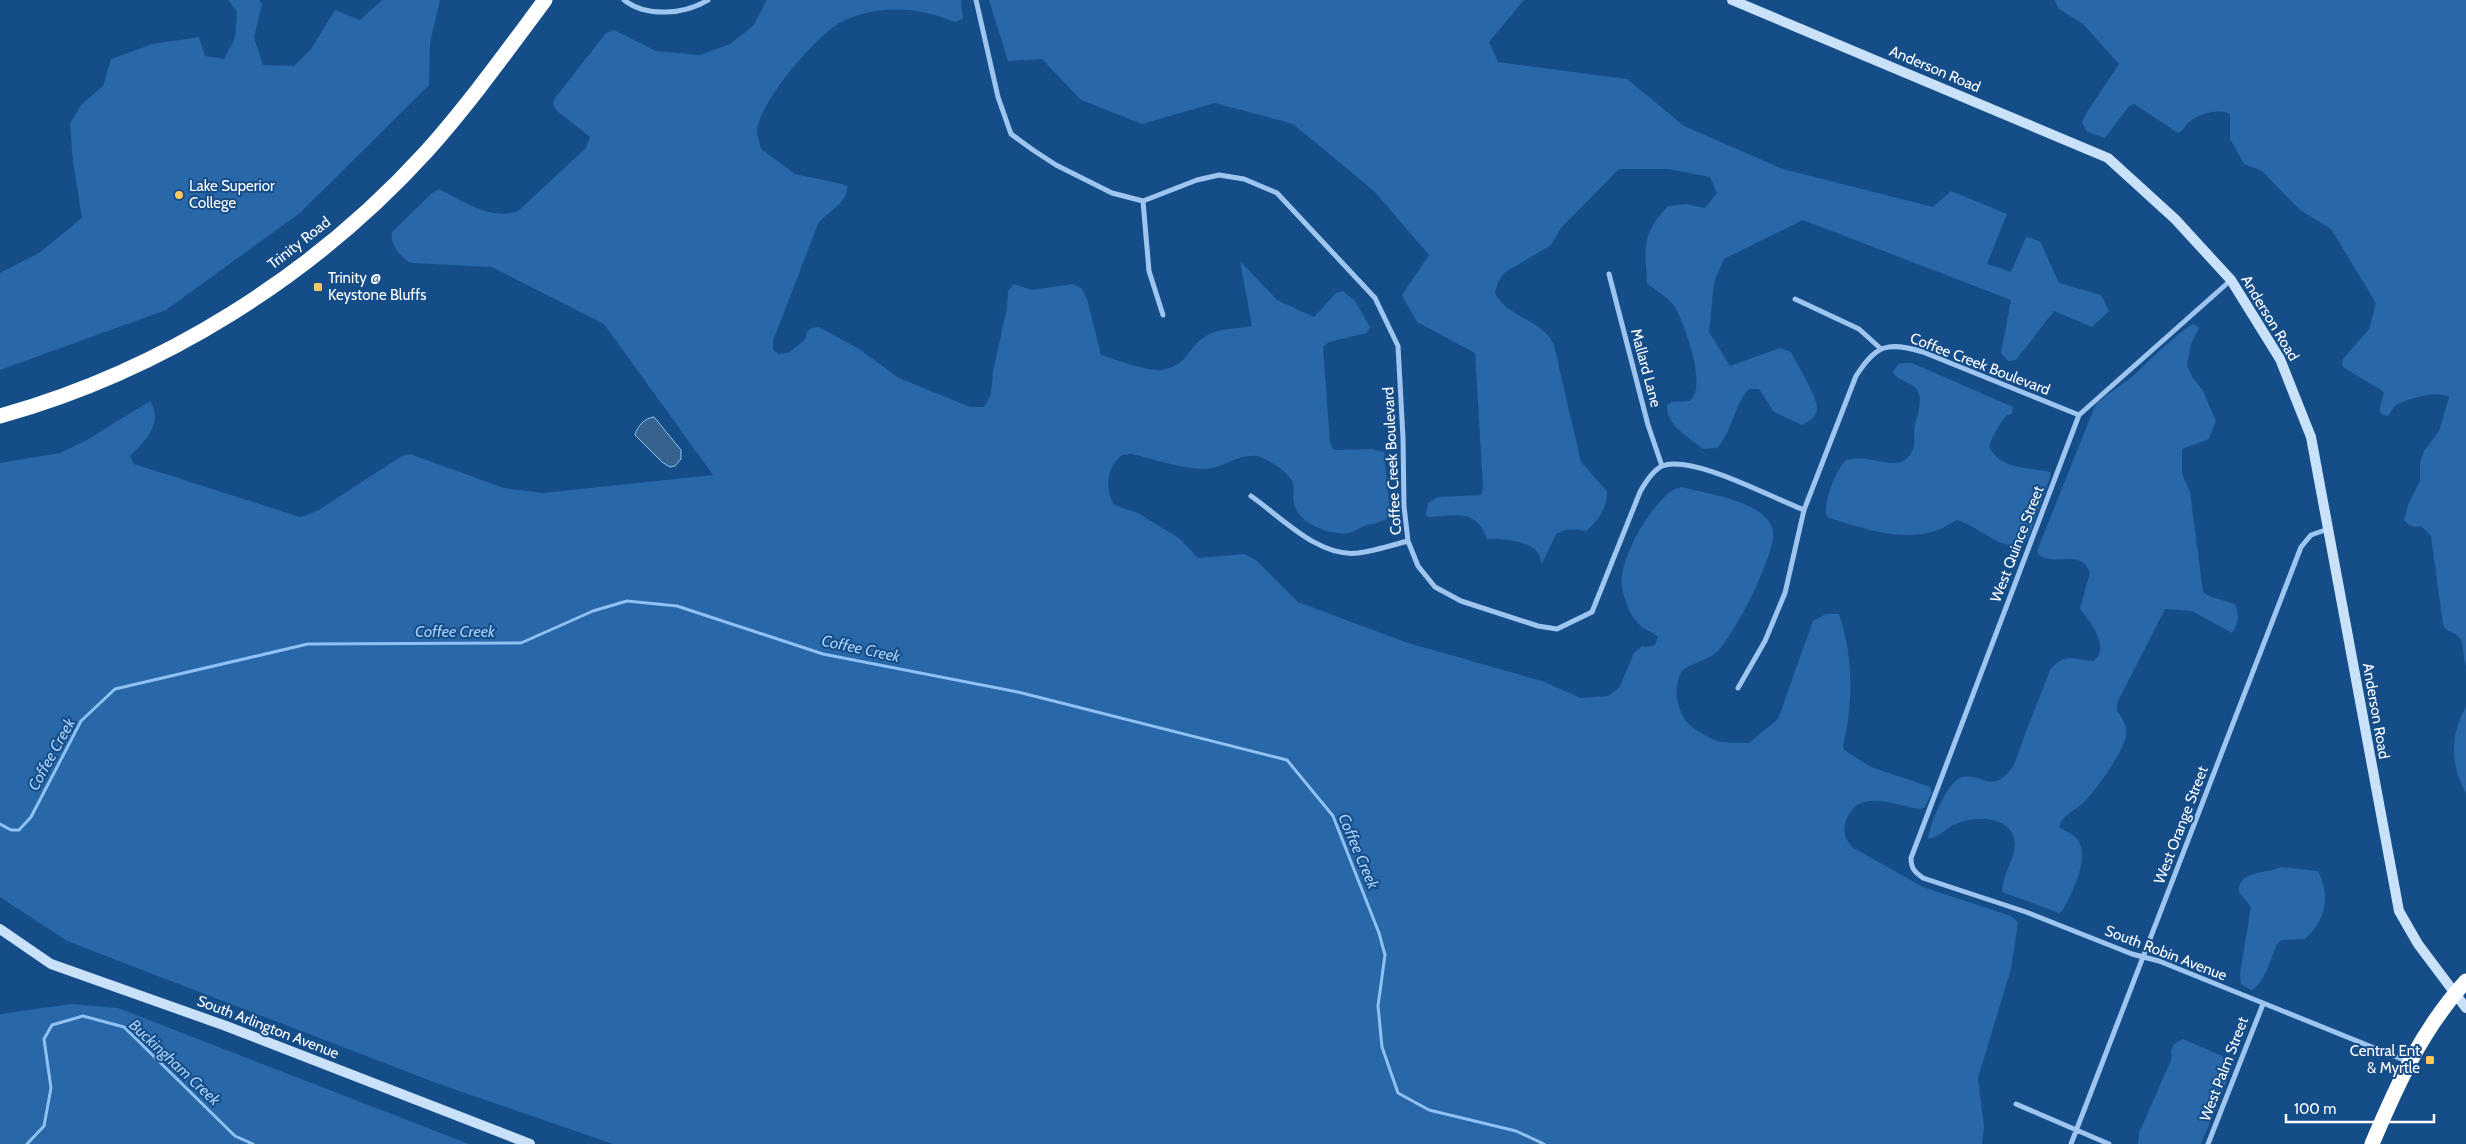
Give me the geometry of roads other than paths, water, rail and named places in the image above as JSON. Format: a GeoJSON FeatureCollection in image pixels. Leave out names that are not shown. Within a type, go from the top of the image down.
{"type":"FeatureCollection","features":[{"type":"Feature","properties":{"kind":"highway","name":"Trinity Road"},"geometry":{"type":"LineString","coordinates":[[0,416],[88,386],[162,352],[251,300],[304,263],[368,208],[426,151],[475,92],[545,0]]}},
{"type":"Feature","properties":{"kind":"highway"},"geometry":{"type":"LineString","coordinates":[[2372,1144],[2408,1062],[2434,1021],[2466,981]]}},
{"type":"Feature","properties":{"kind":"street"},"geometry":{"type":"LineString","coordinates":[[624,0],[642,9],[667,12],[688,9],[708,0]]}},
{"type":"Feature","properties":{"kind":"street"},"geometry":{"type":"LineString","coordinates":[[976,0],[998,97],[1011,134],[1056,165],[1112,193],[1143,200],[1149,271],[1163,315]]}},
{"type":"Feature","properties":{"kind":"street","name":"Anderson Road"},"geometry":{"type":"LineString","coordinates":[[1732,0],[2108,158],[2175,219],[2231,280],[2280,359],[2311,437],[2394,896],[2406,925],[2466,1008]]}},
{"type":"Feature","properties":{"kind":"street","name":"Coffee Creek Boulevard"},"geometry":{"type":"LineString","coordinates":[[1143,200],[1197,180],[1219,175],[1244,179],[1277,193],[1375,298],[1398,346],[1404,506],[1408,541],[1418,566],[1435,587],[1489,611],[1538,626],[1557,629],[1592,612],[1640,492],[1649,477],[1662,466]]}},
{"type":"Feature","properties":{"kind":"street","name":"Mallard Lane"},"geometry":{"type":"LineString","coordinates":[[1609,274],[1648,425],[1662,466]]}},
{"type":"Feature","properties":{"kind":"street","name":"West Quince Street"},"geometry":{"type":"LineString","coordinates":[[1914,872],[1911,858],[2079,415],[2231,280]]}},
{"type":"Feature","properties":{"kind":"street"},"geometry":{"type":"LineString","coordinates":[[1738,688],[1765,641],[1785,593],[1804,510],[1856,376],[1868,358],[1880,348],[1859,329],[1796,299]]}},
{"type":"Feature","properties":{"kind":"street","name":"Coffee Creek Boulevard"},"geometry":{"type":"LineString","coordinates":[[1880,348],[1908,348],[1923,352],[2079,415]]}},
{"type":"Feature","properties":{"kind":"street"},"geometry":{"type":"LineString","coordinates":[[1662,466],[1681,464],[1710,471],[1804,510]]}},
{"type":"Feature","properties":{"kind":"street"},"geometry":{"type":"LineString","coordinates":[[1251,496],[1321,547],[1341,553],[1358,553],[1408,541]]}},
{"type":"Feature","properties":{"kind":"street","name":"West Orange Street"},"geometry":{"type":"LineString","coordinates":[[2071,1144],[2300,547],[2311,534],[2328,529]]}},
{"type":"Feature","properties":{"kind":"street","name":"South Robin Avenue"},"geometry":{"type":"LineString","coordinates":[[1914,872],[1923,878],[2026,912],[2144,957],[2408,1062]]}},
{"type":"Feature","properties":{"kind":"street","name":"South Arlington Avenue"},"geometry":{"type":"LineString","coordinates":[[0,930],[51,964],[226,1026],[530,1144]]}},
{"type":"Feature","properties":{"kind":"street","name":"West Palm Street"},"geometry":{"type":"LineString","coordinates":[[2208,1144],[2263,1004]]}},
{"type":"Feature","properties":{"kind":"street"},"geometry":{"type":"LineString","coordinates":[[2016,1104],[2076,1132],[2109,1144]]}},
{"type":"Feature","properties":{"kind":"waterway","name":"Coffee Creek"},"geometry":{"type":"LineString","coordinates":[[0,824],[11,830],[19,830],[31,817],[81,721],[115,689],[308,644],[521,643],[593,611],[627,601],[677,606],[823,654],[1018,692],[1287,760],[1333,816],[1379,933],[1385,955],[1378,1006],[1382,1047],[1398,1093],[1429,1110],[1516,1131],[1544,1144]]}},
{"type":"Feature","properties":{"kind":"waterway","name":"Buckingham Creek"},"geometry":{"type":"LineString","coordinates":[[27,1144],[44,1126],[51,1088],[44,1039],[52,1025],[83,1016],[124,1027],[235,1136],[253,1144]]}},
{"type":"Feature","properties":{"kind":"place","name":"Lake Superior College"},"geometry":{"type":"Point","coordinates":[179,195]}},
{"type":"Feature","properties":{"kind":"place","name":"Trinity @ Keystone Bluffs"},"geometry":{"type":"Point","coordinates":[318,287]}},
{"type":"Feature","properties":{"kind":"place","name":"Central Ent & Myrtle"},"geometry":{"type":"Point","coordinates":[2430,1060]}}]}
